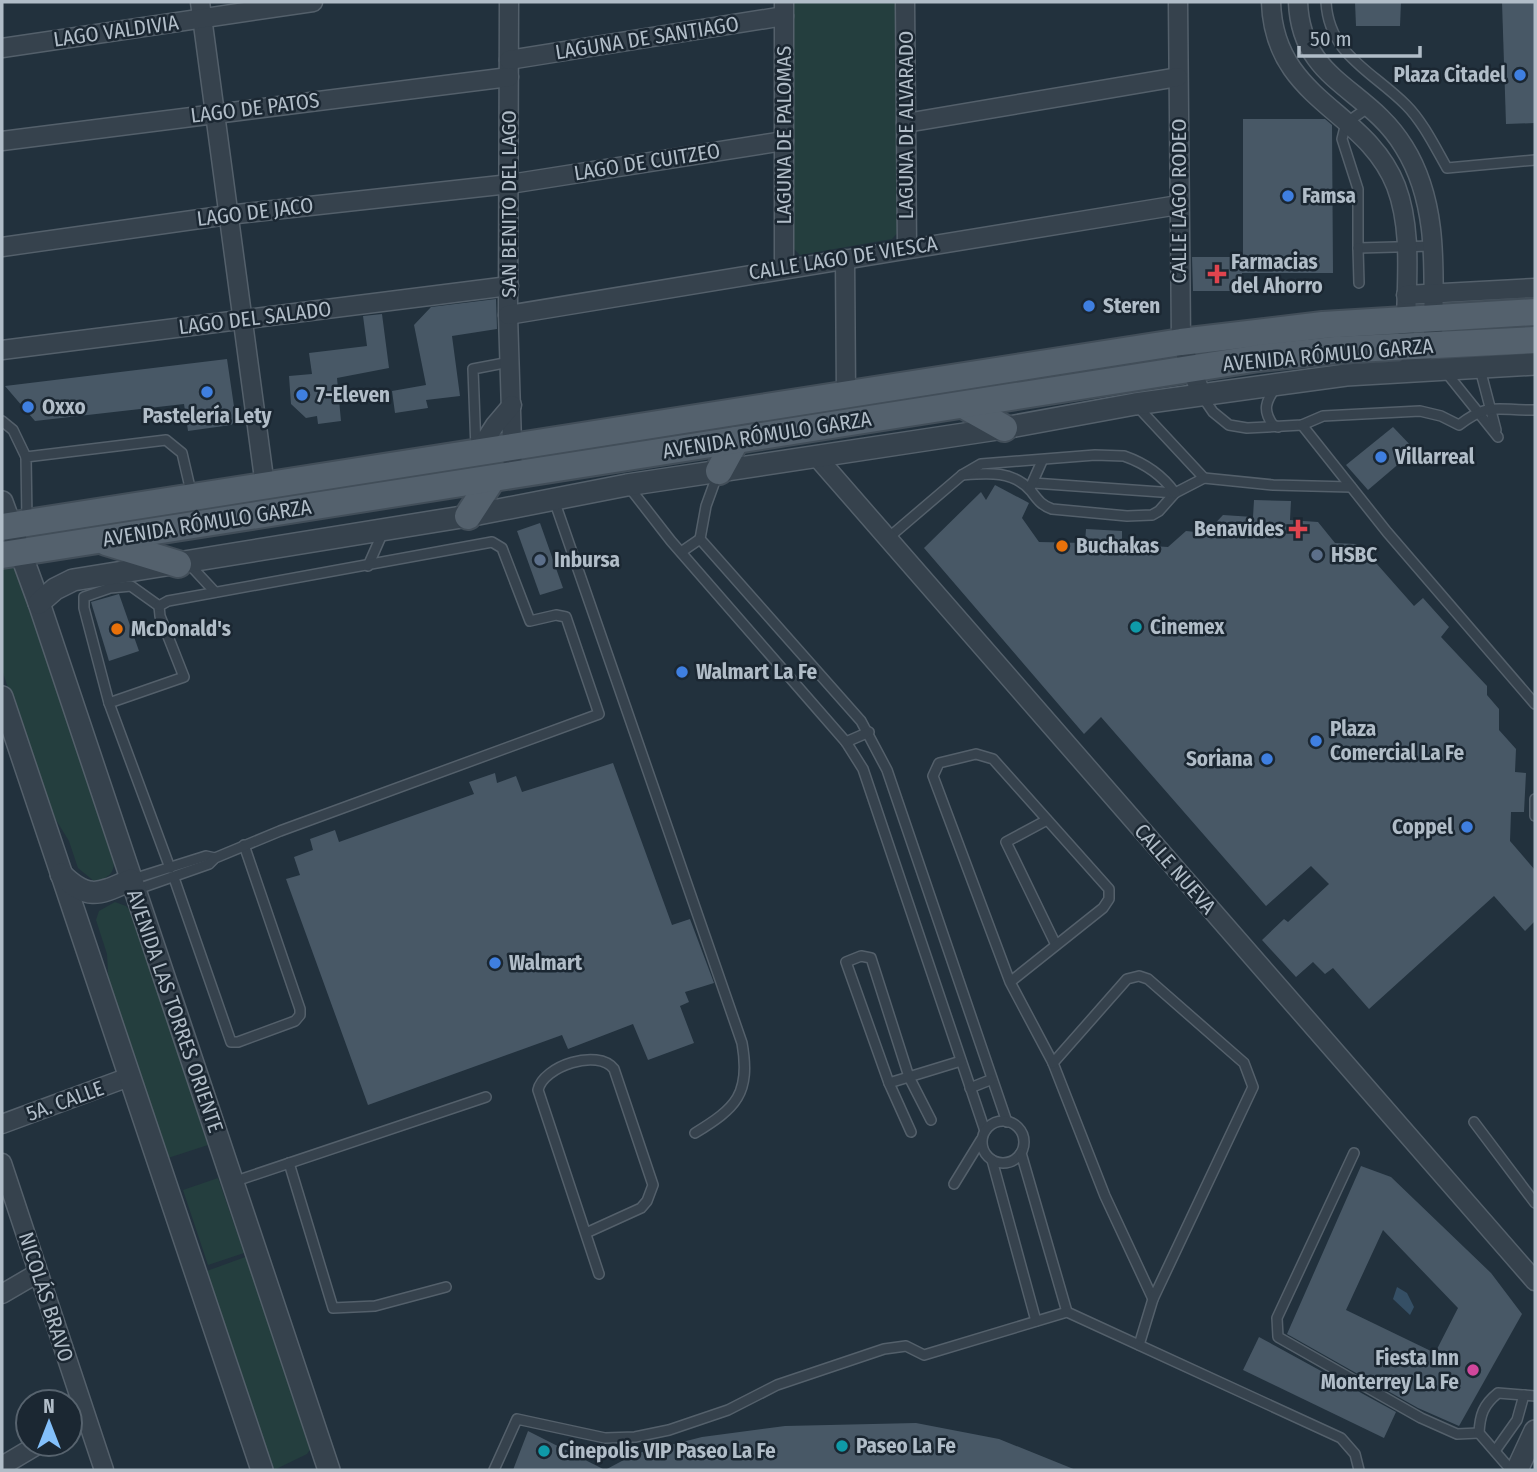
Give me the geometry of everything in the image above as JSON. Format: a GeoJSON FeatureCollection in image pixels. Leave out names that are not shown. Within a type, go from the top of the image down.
{"type":"FeatureCollection","features":[{"type":"Feature","properties":{"kind":"main road","name":"AVENIDA RÓMULO GARZA"},"geometry":{"type":"LineString","coordinates":[[11,554],[1259,358],[1405,359],[1444,336],[1481,303],[1535,313]]}},
{"type":"Feature","properties":{"kind":"main road"},"geometry":{"type":"LineString","coordinates":[[1481,303],[1535,303]]}},
{"type":"Feature","properties":{"kind":"main road","name":"AVENIDA RÓMULO GARZA"},"geometry":{"type":"LineString","coordinates":[[10,519],[192,498],[478,450],[1181,342],[1323,325],[1406,307],[1444,336],[1535,340]]}},
{"type":"Feature","properties":{"kind":"main road"},"geometry":{"type":"LineString","coordinates":[[965,406],[1004,428]]}},
{"type":"Feature","properties":{"kind":"main road"},"geometry":{"type":"LineString","coordinates":[[719,471],[736,440]]}},
{"type":"Feature","properties":{"kind":"main road"},"geometry":{"type":"LineString","coordinates":[[468,516],[503,477]]}},
{"type":"Feature","properties":{"kind":"main road"},"geometry":{"type":"LineString","coordinates":[[98,540],[183,564]]}},
{"type":"Feature","properties":{"kind":"street","name":"LAGO VALDIVIA"},"geometry":{"type":"LineString","coordinates":[[2,48],[201,10],[313,2]]}},
{"type":"Feature","properties":{"kind":"street","name":"SAN BENITO DEL LAGO"},"geometry":{"type":"LineString","coordinates":[[503,477],[515,446],[508,315],[509,2]]}},
{"type":"Feature","properties":{"kind":"street","name":"LAGUNA DE ALVARADO"},"geometry":{"type":"LineString","coordinates":[[905,2],[907,248]]}},
{"type":"Feature","properties":{"kind":"street","name":"CALLE LAGO RODEO"},"geometry":{"type":"LineString","coordinates":[[1178,2],[1181,342],[1189,369],[1202,396]]}},
{"type":"Feature","properties":{"kind":"street"},"geometry":{"type":"LineString","coordinates":[[39,603],[55,589],[73,580],[468,516],[627,485],[1004,428],[1135,404],[1202,396],[1405,359],[1405,228],[1395,185],[1364,139],[1307,88],[1284,58],[1272,23],[1271,2]]}},
{"type":"Feature","properties":{"kind":"street"},"geometry":{"type":"LineString","coordinates":[[1298,2],[1301,32],[1316,61],[1370,106],[1404,146],[1419,176],[1429,209],[1444,336],[1480,367],[1535,364]]}},
{"type":"Feature","properties":{"kind":"street","name":"LAGUNA DE SANTIAGO"},"geometry":{"type":"LineString","coordinates":[[509,69],[784,9]]}},
{"type":"Feature","properties":{"kind":"street","name":"LAGUNA DE PALOMAS"},"geometry":{"type":"LineString","coordinates":[[784,9],[784,268]]}},
{"type":"Feature","properties":{"kind":"street"},"geometry":{"type":"LineString","coordinates":[[201,10],[265,486]]}},
{"type":"Feature","properties":{"kind":"street","name":"LAGO DE PATOS"},"geometry":{"type":"LineString","coordinates":[[2,142],[509,69]]}},
{"type":"Feature","properties":{"kind":"street"},"geometry":{"type":"LineString","coordinates":[[906,123],[1178,77]]}},
{"type":"Feature","properties":{"kind":"street","name":"LAGO DE CUITZEO"},"geometry":{"type":"LineString","coordinates":[[510,184],[784,141]]}},
{"type":"Feature","properties":{"kind":"street","name":"LAGO DE JACO"},"geometry":{"type":"LineString","coordinates":[[2,247],[228,215],[510,184]]}},
{"type":"Feature","properties":{"kind":"street","name":"CALLE LAGO DE VIESCA"},"geometry":{"type":"LineString","coordinates":[[508,315],[1178,205]]}},
{"type":"Feature","properties":{"kind":"street"},"geometry":{"type":"LineString","coordinates":[[845,259],[846,395]]}},
{"type":"Feature","properties":{"kind":"street","name":"LAGO DEL SALADO"},"geometry":{"type":"LineString","coordinates":[[2,350],[509,286]]}},
{"type":"Feature","properties":{"kind":"street"},"geometry":{"type":"LineString","coordinates":[[1481,303],[1535,288]]}},
{"type":"Feature","properties":{"kind":"street"},"geometry":{"type":"LineString","coordinates":[[478,450],[512,405]]}},
{"type":"Feature","properties":{"kind":"street","name":"CALLE NUEVA"},"geometry":{"type":"LineString","coordinates":[[816,456],[1533,1273]]}},
{"type":"Feature","properties":{"kind":"street","name":"AVENIDA LAS TORRES ORIENTE"},"geometry":{"type":"LineString","coordinates":[[10,519],[11,554],[39,603],[233,1182],[324,1469]]}},
{"type":"Feature","properties":{"kind":"street"},"geometry":{"type":"LineString","coordinates":[[2,697],[262,1470]]}},
{"type":"Feature","properties":{"kind":"street"},"geometry":{"type":"LineString","coordinates":[[61,874],[80,890],[95,894],[133,885]]}},
{"type":"Feature","properties":{"kind":"street"},"geometry":{"type":"LineString","coordinates":[[81,935],[83,917],[92,906],[133,885]]}},
{"type":"Feature","properties":{"kind":"street","name":"5A. CALLE"},"geometry":{"type":"LineString","coordinates":[[2,1124],[129,1077]]}},
{"type":"Feature","properties":{"kind":"street","name":"NICOLÁS BRAVO"},"geometry":{"type":"LineString","coordinates":[[2,1163],[104,1470]]}},
{"type":"Feature","properties":{"kind":"street"},"geometry":{"type":"LineString","coordinates":[[2,1294],[38,1273]]}},
{"type":"Feature","properties":{"kind":"street"},"geometry":{"type":"LineString","coordinates":[[1517,1470],[1535,1431]]}},
{"type":"Feature","properties":{"kind":"lane"},"geometry":{"type":"LineString","coordinates":[[1326,2],[1331,33],[1355,62],[1407,106],[1447,168],[1535,160]]}},
{"type":"Feature","properties":{"kind":"lane"},"geometry":{"type":"LineString","coordinates":[[1359,283],[1358,189],[1342,139],[1346,124],[1370,106]]}},
{"type":"Feature","properties":{"kind":"lane"},"geometry":{"type":"LineString","coordinates":[[1358,248],[1432,246]]}},
{"type":"Feature","properties":{"kind":"lane"},"geometry":{"type":"LineString","coordinates":[[1444,336],[1476,412],[1498,438],[1488,408],[1480,367]]}},
{"type":"Feature","properties":{"kind":"lane"},"geometry":{"type":"LineString","coordinates":[[478,450],[473,369],[510,362]]}},
{"type":"Feature","properties":{"kind":"lane"},"geometry":{"type":"LineString","coordinates":[[1279,383],[1267,399],[1265,412],[1273,425],[1280,427]]}},
{"type":"Feature","properties":{"kind":"lane"},"geometry":{"type":"LineString","coordinates":[[1202,396],[1213,412],[1229,425],[1248,428],[1302,425],[1323,416],[1420,411],[1441,416],[1458,425],[1476,412],[1488,408],[1535,410]]}},
{"type":"Feature","properties":{"kind":"lane"},"geometry":{"type":"LineString","coordinates":[[1135,404],[1204,478]]}},
{"type":"Feature","properties":{"kind":"lane"},"geometry":{"type":"LineString","coordinates":[[2,421],[13,430],[26,457],[10,519]]}},
{"type":"Feature","properties":{"kind":"lane"},"geometry":{"type":"LineString","coordinates":[[1302,425],[1351,487],[1535,704]]}},
{"type":"Feature","properties":{"kind":"lane"},"geometry":{"type":"LineString","coordinates":[[26,457],[166,440],[182,453],[192,498]]}},
{"type":"Feature","properties":{"kind":"lane"},"geometry":{"type":"LineString","coordinates":[[887,539],[962,475],[990,461],[1124,456],[1139,461],[1169,485],[1175,494]]}},
{"type":"Feature","properties":{"kind":"lane"},"geometry":{"type":"LineString","coordinates":[[1031,486],[1042,461]]}},
{"type":"Feature","properties":{"kind":"lane"},"geometry":{"type":"LineString","coordinates":[[681,552],[700,538],[706,506],[719,471]]}},
{"type":"Feature","properties":{"kind":"lane"},"geometry":{"type":"LineString","coordinates":[[962,475],[995,472],[1031,486],[1175,494]]}},
{"type":"Feature","properties":{"kind":"lane"},"geometry":{"type":"LineString","coordinates":[[1031,486],[1040,503],[1052,509],[1140,517],[1159,511],[1175,494],[1204,478],[1273,485],[1351,487]]}},
{"type":"Feature","properties":{"kind":"lane"},"geometry":{"type":"LineString","coordinates":[[627,485],[681,552],[846,742],[868,782],[970,1088],[984,1135],[986,1154],[992,1160],[1036,1321]]}},
{"type":"Feature","properties":{"kind":"lane"},"geometry":{"type":"LineString","coordinates":[[554,500],[742,1043],[746,1063],[744,1082],[738,1096],[727,1113],[695,1133]]}},
{"type":"Feature","properties":{"kind":"lane"},"geometry":{"type":"LineString","coordinates":[[368,566],[383,530]]}},
{"type":"Feature","properties":{"kind":"lane"},"geometry":{"type":"LineString","coordinates":[[700,538],[869,732],[887,770],[990,1080],[1007,1122]]}},
{"type":"Feature","properties":{"kind":"lane"},"geometry":{"type":"LineString","coordinates":[[133,885],[174,878],[209,864],[215,858],[244,845],[599,714],[566,617],[555,615],[530,621],[502,548],[496,544],[486,542],[168,601],[159,606]]}},
{"type":"Feature","properties":{"kind":"lane"},"geometry":{"type":"LineString","coordinates":[[183,564],[215,592]]}},
{"type":"Feature","properties":{"kind":"lane"},"geometry":{"type":"LineString","coordinates":[[109,703],[184,677],[160,616],[159,606],[131,586],[110,587],[84,597],[84,608],[109,703],[170,868]]}},
{"type":"Feature","properties":{"kind":"lane"},"geometry":{"type":"LineString","coordinates":[[846,742],[869,732]]}},
{"type":"Feature","properties":{"kind":"lane"},"geometry":{"type":"LineString","coordinates":[[1010,982],[1103,908],[1109,899],[1109,889],[993,759],[976,754],[939,764],[934,769],[933,776],[1010,982],[1053,1063],[1105,1196],[1153,1299]]}},
{"type":"Feature","properties":{"kind":"lane"},"geometry":{"type":"LineString","coordinates":[[1535,799],[1535,816]]}},
{"type":"Feature","properties":{"kind":"lane"},"geometry":{"type":"LineString","coordinates":[[1047,820],[1006,842],[1056,945]]}},
{"type":"Feature","properties":{"kind":"lane"},"geometry":{"type":"LineString","coordinates":[[174,878],[229,1038],[239,1042],[295,1021],[301,1012],[244,845]]}},
{"type":"Feature","properties":{"kind":"lane"},"geometry":{"type":"LineString","coordinates":[[133,885],[170,868],[206,856],[215,858]]}},
{"type":"Feature","properties":{"kind":"lane"},"geometry":{"type":"LineString","coordinates":[[911,1132],[889,1083],[847,973],[846,961],[861,956],[871,958],[909,1077],[932,1120]]}},
{"type":"Feature","properties":{"kind":"lane"},"geometry":{"type":"LineString","coordinates":[[1053,1063],[1128,979],[1139,976],[1147,979],[1236,1056],[1251,1075],[1252,1087],[1153,1299],[1139,1345]]}},
{"type":"Feature","properties":{"kind":"lane"},"geometry":{"type":"LineString","coordinates":[[586,1233],[641,1208],[653,1185],[614,1069],[609,1062],[592,1058],[548,1074],[539,1084],[538,1090],[599,1274]]}},
{"type":"Feature","properties":{"kind":"lane"},"geometry":{"type":"LineString","coordinates":[[889,1083],[961,1061]]}},
{"type":"Feature","properties":{"kind":"lane"},"geometry":{"type":"LineString","coordinates":[[970,1088],[990,1080]]}},
{"type":"Feature","properties":{"kind":"lane"},"geometry":{"type":"LineString","coordinates":[[233,1182],[486,1097]]}},
{"type":"Feature","properties":{"kind":"lane"},"geometry":{"type":"LineString","coordinates":[[954,1184],[984,1135],[998,1122],[1007,1122],[1020,1130],[1024,1146],[1021,1153],[1008,1163],[992,1160]]}},
{"type":"Feature","properties":{"kind":"lane"},"geometry":{"type":"LineString","coordinates":[[1474,1122],[1535,1203]]}},
{"type":"Feature","properties":{"kind":"lane"},"geometry":{"type":"LineString","coordinates":[[1021,1153],[1067,1312]]}},
{"type":"Feature","properties":{"kind":"lane"},"geometry":{"type":"LineString","coordinates":[[1354,1153],[1277,1318],[1278,1337],[1421,1418],[1457,1434],[1479,1433]]}},
{"type":"Feature","properties":{"kind":"lane"},"geometry":{"type":"LineString","coordinates":[[289,1163],[333,1308],[375,1306],[446,1287]]}},
{"type":"Feature","properties":{"kind":"lane"},"geometry":{"type":"LineString","coordinates":[[494,1470],[517,1419],[594,1437],[635,1437],[669,1430],[728,1410],[777,1385],[884,1349],[906,1346],[924,1356],[1067,1312],[1341,1438],[1355,1454],[1359,1470]]}},
{"type":"Feature","properties":{"kind":"lane"},"geometry":{"type":"LineString","coordinates":[[1511,1470],[1479,1433],[1479,1416],[1488,1401],[1498,1393],[1535,1396]]}},
{"type":"Feature","properties":{"kind":"lane"},"geometry":{"type":"LineString","coordinates":[[1495,1451],[1517,1420],[1524,1395]]}},
{"type":"Feature","properties":{"kind":"green space"},"geometry":{"type":"Polygon","coordinates":[[[793,2],[899,2],[899,231],[892,239],[800,255],[793,248],[793,2]]]}},
{"type":"Feature","properties":{"kind":"green space"},"geometry":{"type":"Polygon","coordinates":[[[12,565],[17,569],[113,854],[112,872],[95,882],[78,868],[69,841],[48,807],[2,670],[2,567],[12,565]]]}},
{"type":"Feature","properties":{"kind":"green space"},"geometry":{"type":"Polygon","coordinates":[[[115,902],[126,906],[133,914],[208,1145],[168,1158],[109,991],[107,954],[96,920],[99,911],[115,902]]]}},
{"type":"Feature","properties":{"kind":"green space"},"geometry":{"type":"Polygon","coordinates":[[[218,1178],[244,1253],[208,1265],[183,1190],[218,1178]]]}},
{"type":"Feature","properties":{"kind":"green space"},"geometry":{"type":"Polygon","coordinates":[[[248,1256],[312,1447],[307,1454],[274,1470],[271,1470],[204,1272],[248,1256]]]}},
{"type":"Feature","properties":{"kind":"water"},"geometry":{"type":"Polygon","coordinates":[[[1397,1287],[1407,1293],[1414,1307],[1410,1315],[1393,1299],[1397,1287]]]}},
{"type":"Feature","properties":{"kind":"building"},"geometry":{"type":"Polygon","coordinates":[[[1355,2],[1401,2],[1400,26],[1356,26],[1355,2]]]}},
{"type":"Feature","properties":{"kind":"building","name":"Plaza Citadel"},"geometry":{"type":"Polygon","coordinates":[[[1502,2],[1535,2],[1535,123],[1506,124],[1502,2]]]}},
{"type":"Feature","properties":{"kind":"building","name":"Famsa"},"geometry":{"type":"Polygon","coordinates":[[[1243,119],[1325,119],[1332,125],[1333,273],[1242,273],[1241,291],[1193,291],[1192,257],[1243,257],[1243,119]]]}},
{"type":"Feature","properties":{"kind":"building"},"geometry":{"type":"Polygon","coordinates":[[[496,299],[497,329],[452,336],[460,396],[426,400],[428,408],[395,413],[392,391],[426,385],[414,325],[431,307],[496,299]]]}},
{"type":"Feature","properties":{"kind":"building"},"geometry":{"type":"Polygon","coordinates":[[[382,314],[389,368],[337,378],[341,421],[318,424],[317,416],[306,418],[291,404],[289,376],[312,374],[309,353],[367,346],[363,316],[382,314]]]}},
{"type":"Feature","properties":{"kind":"building"},"geometry":{"type":"Polygon","coordinates":[[[227,359],[236,420],[231,425],[188,431],[184,404],[35,421],[5,386],[227,359]]]}},
{"type":"Feature","properties":{"kind":"building","name":"Villarreal"},"geometry":{"type":"Polygon","coordinates":[[[1393,427],[1415,450],[1368,490],[1346,465],[1393,427]]]}},
{"type":"Feature","properties":{"kind":"building","name":"Plaza Comercial La Fe"},"geometry":{"type":"Polygon","coordinates":[[[995,485],[1029,503],[1022,518],[1039,542],[1085,543],[1086,529],[1122,531],[1122,544],[1168,547],[1186,531],[1206,533],[1223,515],[1253,517],[1254,500],[1291,501],[1290,520],[1318,522],[1335,543],[1356,544],[1414,606],[1423,598],[1449,627],[1441,637],[1487,686],[1487,695],[1499,709],[1499,730],[1516,749],[1515,772],[1526,773],[1524,812],[1511,812],[1510,841],[1535,870],[1535,921],[1525,931],[1494,896],[1369,1009],[1333,968],[1325,974],[1313,962],[1296,977],[1262,940],[1284,919],[1288,922],[1329,884],[1311,866],[1266,906],[1101,717],[1084,734],[924,548],[981,492],[986,500],[995,485]]]}},
{"type":"Feature","properties":{"kind":"building","name":"Inbursa"},"geometry":{"type":"Polygon","coordinates":[[[540,523],[563,588],[540,595],[517,531],[540,523]]]}},
{"type":"Feature","properties":{"kind":"building"},"geometry":{"type":"Polygon","coordinates":[[[119,594],[139,651],[109,661],[91,602],[119,594]]]}},
{"type":"Feature","properties":{"kind":"building","name":"Walmart"},"geometry":{"type":"Polygon","coordinates":[[[613,763],[672,925],[690,919],[714,983],[685,992],[689,1002],[680,1006],[694,1043],[648,1060],[633,1024],[568,1049],[562,1035],[368,1105],[286,879],[300,875],[294,857],[313,850],[310,839],[335,830],[339,842],[474,794],[469,782],[495,773],[497,783],[516,776],[522,792],[613,763]]]}},
{"type":"Feature","properties":{"kind":"building"},"geometry":{"type":"Polygon","coordinates":[[[1361,1166],[1391,1177],[1491,1273],[1522,1314],[1459,1426],[1418,1408],[1287,1334],[1361,1166]],[[1383,1230],[1346,1310],[1435,1353],[1458,1308],[1383,1230]]]}},
{"type":"Feature","properties":{"kind":"building"},"geometry":{"type":"Polygon","coordinates":[[[1259,1337],[1396,1412],[1384,1438],[1243,1370],[1259,1337]]]}},
{"type":"Feature","properties":{"kind":"building","name":"Paseo La Fe"},"geometry":{"type":"Polygon","coordinates":[[[916,1423],[999,1439],[1076,1470],[605,1470],[635,1454],[702,1437],[785,1426],[916,1423]]]}},
{"type":"Feature","properties":{"kind":"building","name":"Cinepolis VIP Paseo La Fe"},"geometry":{"type":"Polygon","coordinates":[[[528,1431],[605,1470],[513,1470],[528,1431]]]}},
{"type":"Feature","properties":{"kind":"place","name":"Plaza Citadel"},"geometry":{"type":"Point","coordinates":[1520,75]}},
{"type":"Feature","properties":{"kind":"place","name":"Famsa"},"geometry":{"type":"Point","coordinates":[1288,196]}},
{"type":"Feature","properties":{"kind":"place","name":"Farmacias del Ahorro"},"geometry":{"type":"Point","coordinates":[1217,274]}},
{"type":"Feature","properties":{"kind":"place","name":"Steren"},"geometry":{"type":"Point","coordinates":[1089,306]}},
{"type":"Feature","properties":{"kind":"place","name":"Pastelería Lety"},"geometry":{"type":"Point","coordinates":[207,392]}},
{"type":"Feature","properties":{"kind":"place","name":"7-Eleven"},"geometry":{"type":"Point","coordinates":[302,395]}},
{"type":"Feature","properties":{"kind":"place","name":"Oxxo"},"geometry":{"type":"Point","coordinates":[28,407]}},
{"type":"Feature","properties":{"kind":"place","name":"Villarreal"},"geometry":{"type":"Point","coordinates":[1381,457]}},
{"type":"Feature","properties":{"kind":"place","name":"Benavides"},"geometry":{"type":"Point","coordinates":[1298,529]}},
{"type":"Feature","properties":{"kind":"place","name":"Buchakas"},"geometry":{"type":"Point","coordinates":[1062,546]}},
{"type":"Feature","properties":{"kind":"place","name":"HSBC"},"geometry":{"type":"Point","coordinates":[1317,555]}},
{"type":"Feature","properties":{"kind":"place","name":"Inbursa"},"geometry":{"type":"Point","coordinates":[540,560]}},
{"type":"Feature","properties":{"kind":"place","name":"Cinemex"},"geometry":{"type":"Point","coordinates":[1136,627]}},
{"type":"Feature","properties":{"kind":"place","name":"McDonald's"},"geometry":{"type":"Point","coordinates":[117,629]}},
{"type":"Feature","properties":{"kind":"place","name":"Walmart La Fe"},"geometry":{"type":"Point","coordinates":[682,672]}},
{"type":"Feature","properties":{"kind":"place","name":"Plaza Comercial La Fe"},"geometry":{"type":"Point","coordinates":[1316,741]}},
{"type":"Feature","properties":{"kind":"place","name":"Soriana"},"geometry":{"type":"Point","coordinates":[1267,759]}},
{"type":"Feature","properties":{"kind":"place","name":"Coppel"},"geometry":{"type":"Point","coordinates":[1467,827]}},
{"type":"Feature","properties":{"kind":"place","name":"Walmart"},"geometry":{"type":"Point","coordinates":[495,963]}},
{"type":"Feature","properties":{"kind":"place","name":"Fiesta Inn Monterrey La Fe"},"geometry":{"type":"Point","coordinates":[1473,1370]}},
{"type":"Feature","properties":{"kind":"place","name":"Paseo La Fe"},"geometry":{"type":"Point","coordinates":[842,1446]}},
{"type":"Feature","properties":{"kind":"place","name":"Cinepolis VIP Paseo La Fe"},"geometry":{"type":"Point","coordinates":[544,1451]}}]}
